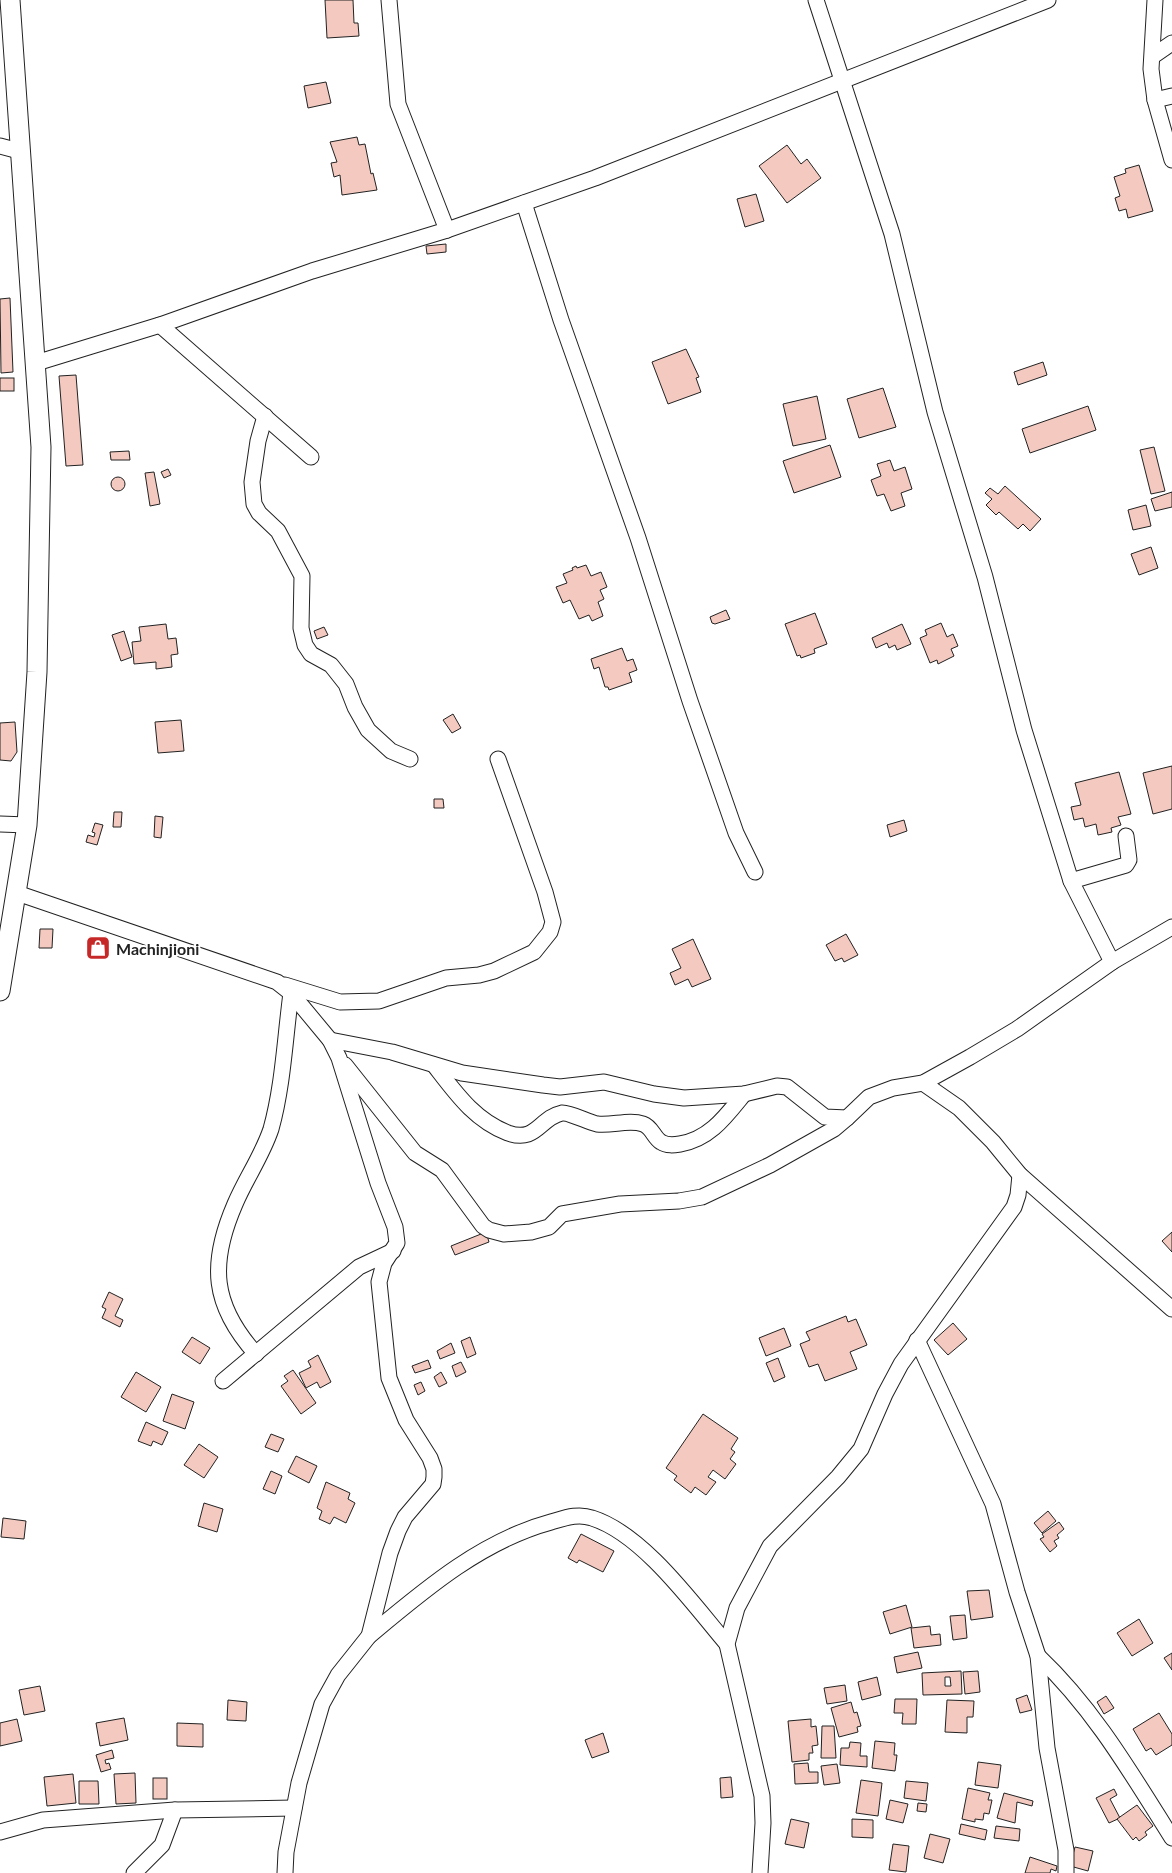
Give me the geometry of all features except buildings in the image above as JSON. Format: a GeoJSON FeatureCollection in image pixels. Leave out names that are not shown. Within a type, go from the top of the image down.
{"type":"FeatureCollection","features":[{"type":"Feature","properties":{"kind":"street"},"geometry":{"type":"LineString","coordinates":[[0,991],[27,825],[37,672],[41,447],[10,0]]}},
{"type":"Feature","properties":{"kind":"street"},"geometry":{"type":"LineString","coordinates":[[389,0],[399,111],[446,230]]}},
{"type":"Feature","properties":{"kind":"street"},"geometry":{"type":"LineString","coordinates":[[816,0],[892,234],[936,412],[985,577],[1024,730],[1071,881],[1112,962]]}},
{"type":"Feature","properties":{"kind":"street"},"geometry":{"type":"LineString","coordinates":[[36,363],[160,325],[312,271],[524,204],[694,141],[1048,0]]}},
{"type":"Feature","properties":{"kind":"street"},"geometry":{"type":"LineString","coordinates":[[1155,0],[1151,70],[1156,100],[1172,160]]}},
{"type":"Feature","properties":{"kind":"street"},"geometry":{"type":"LineString","coordinates":[[1153,56],[1172,43]]}},
{"type":"Feature","properties":{"kind":"street"},"geometry":{"type":"LineString","coordinates":[[1156,100],[1172,96]]}},
{"type":"Feature","properties":{"kind":"street"},"geometry":{"type":"LineString","coordinates":[[0,146],[19,151]]}},
{"type":"Feature","properties":{"kind":"street"},"geometry":{"type":"LineString","coordinates":[[524,204],[561,320],[638,538],[690,701],[731,819],[755,872]]}},
{"type":"Feature","properties":{"kind":"street"},"geometry":{"type":"LineString","coordinates":[[160,325],[311,457]]}},
{"type":"Feature","properties":{"kind":"street"},"geometry":{"type":"LineString","coordinates":[[265,416],[258,441],[252,482],[254,504],[259,513],[278,531],[302,576],[301,628],[305,645],[311,654],[331,665],[346,684],[355,707],[368,730],[391,751],[410,759]]}},
{"type":"Feature","properties":{"kind":"street"},"geometry":{"type":"LineString","coordinates":[[17,893],[340,1002],[379,1001],[446,978],[479,975],[494,971],[534,952],[550,932],[552,922],[545,892],[498,759]]}},
{"type":"Feature","properties":{"kind":"street"},"geometry":{"type":"LineString","coordinates":[[0,824],[27,825]]}},
{"type":"Feature","properties":{"kind":"street"},"geometry":{"type":"LineString","coordinates":[[1071,881],[1126,865],[1129,860],[1126,836]]}},
{"type":"Feature","properties":{"kind":"street"},"geometry":{"type":"LineString","coordinates":[[338,1058],[415,1154],[442,1170],[483,1226],[489,1230],[504,1234],[542,1230],[549,1228],[562,1214],[620,1204],[679,1201],[702,1197],[785,1157],[834,1129],[869,1097],[893,1088],[923,1083],[1017,1029],[1112,962],[1172,927]]}},
{"type":"Feature","properties":{"kind":"street"},"geometry":{"type":"LineString","coordinates":[[277,982],[291,994],[330,1040],[338,1058],[378,1183],[395,1227],[397,1243],[381,1271],[379,1282],[390,1378],[406,1420],[430,1458],[434,1469],[432,1484],[405,1517],[398,1531],[390,1552],[369,1636]]}},
{"type":"Feature","properties":{"kind":"street"},"geometry":{"type":"LineString","coordinates":[[256,1354],[239,1336],[228,1316],[220,1298],[218,1272],[222,1246],[235,1205],[260,1156],[270,1129],[278,1097],[291,994]]}},
{"type":"Feature","properties":{"kind":"street"},"geometry":{"type":"LineString","coordinates":[[330,1040],[392,1052],[462,1072],[560,1087],[604,1082],[654,1094],[684,1098],[744,1094],[778,1086],[787,1087],[825,1117],[847,1118]]}},
{"type":"Feature","properties":{"kind":"street"},"geometry":{"type":"LineString","coordinates":[[433,1064],[476,1116],[509,1133],[523,1136],[532,1133],[550,1118],[561,1113],[569,1113],[577,1118],[599,1124],[643,1124],[651,1130],[660,1142],[669,1145],[683,1143],[713,1130],[744,1094]]}},
{"type":"Feature","properties":{"kind":"street"},"geometry":{"type":"LineString","coordinates":[[923,1083],[965,1113],[1020,1175],[1172,1309]]}},
{"type":"Feature","properties":{"kind":"street"},"geometry":{"type":"LineString","coordinates":[[727,1644],[737,1608],[760,1562],[770,1546],[838,1477],[862,1449],[885,1394],[917,1340],[984,1251],[1014,1207],[1018,1195],[1020,1175]]}},
{"type":"Feature","properties":{"kind":"street"},"geometry":{"type":"LineString","coordinates":[[223,1380],[359,1267],[393,1251]]}},
{"type":"Feature","properties":{"kind":"street"},"geometry":{"type":"LineString","coordinates":[[917,1340],[993,1504],[1017,1592],[1038,1656],[1046,1748],[1066,1850],[1066,1873]]}},
{"type":"Feature","properties":{"kind":"street"},"geometry":{"type":"LineString","coordinates":[[285,1873],[286,1852],[294,1808],[312,1732],[322,1704],[338,1675],[369,1636],[412,1599],[499,1541],[532,1527],[581,1515],[607,1525],[645,1552],[693,1603],[727,1644],[762,1796],[763,1824],[760,1873]]}},
{"type":"Feature","properties":{"kind":"street"},"geometry":{"type":"LineString","coordinates":[[1038,1656],[1064,1680],[1103,1728],[1172,1838]]}},
{"type":"Feature","properties":{"kind":"street"},"geometry":{"type":"LineString","coordinates":[[0,1832],[43,1820],[175,1810],[294,1808]]}},
{"type":"Feature","properties":{"kind":"street"},"geometry":{"type":"LineString","coordinates":[[134,1873],[162,1845],[175,1810]]}},
{"type":"Feature","properties":{"kind":"place","name":"Machinjioni"},"geometry":{"type":"Point","coordinates":[98,948]}}]}
